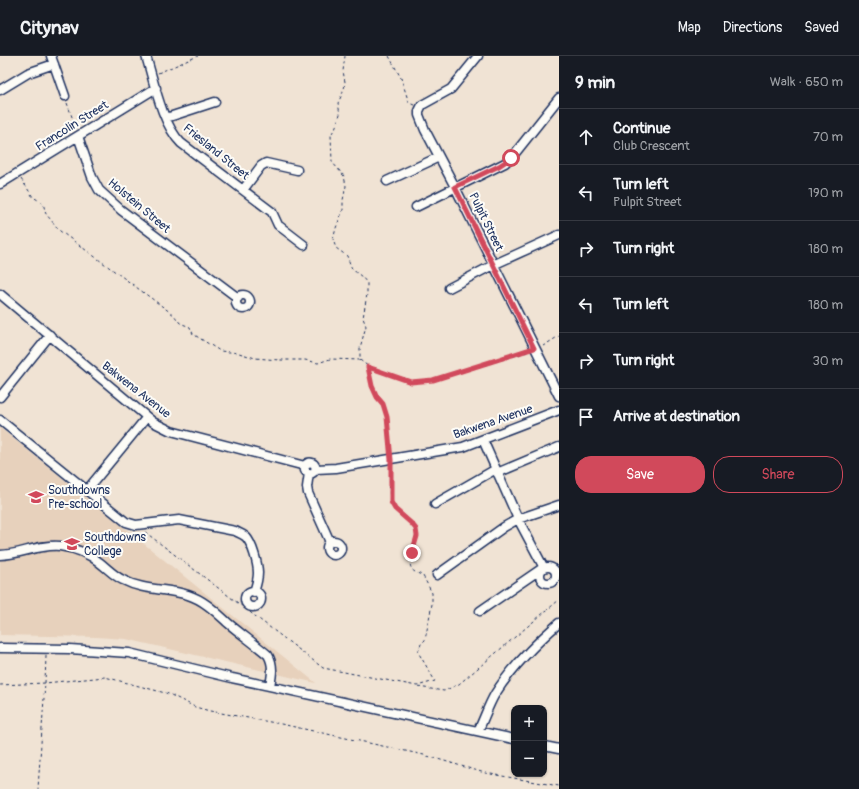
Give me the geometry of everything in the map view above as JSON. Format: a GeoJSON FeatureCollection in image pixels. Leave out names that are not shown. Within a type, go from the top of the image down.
{"type":"FeatureCollection","features":[{"type":"Feature","properties":{"kind":"street","name":"Friesland Street"},"geometry":{"type":"LineString","coordinates":[[146,56],[166,118],[172,131],[181,143],[272,212],[278,225],[304,245]]}},
{"type":"Feature","properties":{"kind":"street"},"geometry":{"type":"LineString","coordinates":[[420,107],[424,103],[451,89],[478,56]]}},
{"type":"Feature","properties":{"kind":"street"},"geometry":{"type":"LineString","coordinates":[[0,90],[53,60],[65,96]]}},
{"type":"Feature","properties":{"kind":"street","name":"Francolin Street"},"geometry":{"type":"LineString","coordinates":[[0,184],[156,88]]}},
{"type":"Feature","properties":{"kind":"street"},"geometry":{"type":"LineString","coordinates":[[416,207],[499,166],[511,158],[559,98]]}},
{"type":"Feature","properties":{"kind":"street"},"geometry":{"type":"LineString","coordinates":[[166,118],[215,102]]}},
{"type":"Feature","properties":{"kind":"street","name":"Pulpit Street"},"geometry":{"type":"LineString","coordinates":[[420,107],[420,118],[559,396]]}},
{"type":"Feature","properties":{"kind":"street","name":"Holstein Street"},"geometry":{"type":"LineString","coordinates":[[78,136],[92,177],[99,190],[121,210],[238,298]]}},
{"type":"Feature","properties":{"kind":"street"},"geometry":{"type":"LineString","coordinates":[[387,181],[439,156]]}},
{"type":"Feature","properties":{"kind":"street"},"geometry":{"type":"LineString","coordinates":[[243,190],[261,166],[266,163],[297,170]]}},
{"type":"Feature","properties":{"kind":"street"},"geometry":{"type":"LineString","coordinates":[[449,288],[493,265],[559,235]]}},
{"type":"Feature","properties":{"kind":"street","name":"Bakwena Avenue"},"geometry":{"type":"LineString","coordinates":[[0,294],[147,417],[160,426],[171,431],[310,469],[336,468],[464,447],[559,410]]}},
{"type":"Feature","properties":{"kind":"street"},"geometry":{"type":"LineString","coordinates":[[0,397],[50,335]]}},
{"type":"Feature","properties":{"kind":"street"},"geometry":{"type":"LineString","coordinates":[[559,405],[559,410]]}},
{"type":"Feature","properties":{"kind":"street"},"geometry":{"type":"LineString","coordinates":[[87,490],[147,417]]}},
{"type":"Feature","properties":{"kind":"street"},"geometry":{"type":"LineString","coordinates":[[0,420],[126,522],[136,525],[179,520],[235,531],[242,534],[251,545],[258,570],[254,592]]}},
{"type":"Feature","properties":{"kind":"street"},"geometry":{"type":"LineString","coordinates":[[480,611],[544,567],[518,519],[483,440]]}},
{"type":"Feature","properties":{"kind":"street"},"geometry":{"type":"LineString","coordinates":[[434,504],[497,471],[559,448]]}},
{"type":"Feature","properties":{"kind":"street"},"geometry":{"type":"LineString","coordinates":[[310,469],[307,485],[308,493],[330,542]]}},
{"type":"Feature","properties":{"kind":"street"},"geometry":{"type":"LineString","coordinates":[[437,575],[491,535],[518,519],[559,505]]}},
{"type":"Feature","properties":{"kind":"street"},"geometry":{"type":"LineString","coordinates":[[0,555],[14,554],[46,546],[67,547],[87,554],[119,578],[131,584],[146,588],[177,592],[196,598],[268,656],[272,661],[270,686]]}},
{"type":"Feature","properties":{"kind":"street"},"geometry":{"type":"LineString","coordinates":[[478,731],[494,696],[508,676],[538,642],[559,623]]}},
{"type":"Feature","properties":{"kind":"street"},"geometry":{"type":"LineString","coordinates":[[0,648],[104,650],[129,653],[189,668],[511,738]]}},
{"type":"Feature","properties":{"kind":"street"},"geometry":{"type":"LineString","coordinates":[[547,747],[559,749]]}},
{"type":"Feature","properties":{"kind":"path"},"geometry":{"type":"LineString","coordinates":[[152,76],[198,56]]}},
{"type":"Feature","properties":{"kind":"path"},"geometry":{"type":"LineString","coordinates":[[345,56],[343,71],[345,82],[344,90],[338,103],[340,114],[331,135],[332,162],[344,176],[346,186],[342,200],[342,210],[333,240],[336,248],[347,256],[352,269],[367,283],[367,294],[363,318],[366,326],[360,348],[360,360]]}},
{"type":"Feature","properties":{"kind":"path"},"geometry":{"type":"LineString","coordinates":[[390,56],[401,78],[408,103],[420,107]]}},
{"type":"Feature","properties":{"kind":"path"},"geometry":{"type":"LineString","coordinates":[[65,96],[78,136]]}},
{"type":"Feature","properties":{"kind":"path"},"geometry":{"type":"LineString","coordinates":[[18,174],[33,197],[43,203],[46,214],[60,231],[174,315],[180,323],[190,327],[193,334],[220,351],[255,358],[305,360],[318,363],[330,359],[360,360],[368,367],[411,382],[433,380],[544,346],[559,336]]}},
{"type":"Feature","properties":{"kind":"path"},"geometry":{"type":"LineString","coordinates":[[368,367],[372,386],[377,397],[383,404],[387,417],[391,460],[391,502],[395,509],[416,529],[417,536],[410,564],[415,572],[423,576],[433,597],[428,630],[425,640],[421,644],[418,652],[435,682],[417,686]]}},
{"type":"Feature","properties":{"kind":"path"},"geometry":{"type":"LineString","coordinates":[[136,525],[323,668],[444,691],[459,684],[559,600]]}},
{"type":"Feature","properties":{"kind":"path"},"geometry":{"type":"LineString","coordinates":[[38,789],[46,649]]}},
{"type":"Feature","properties":{"kind":"path"},"geometry":{"type":"LineString","coordinates":[[0,685],[45,683],[105,677],[169,694],[195,707],[210,711],[281,724],[424,756],[485,773],[559,786]]}},
{"type":"Feature","properties":{"kind":"shaded area","name":"Southdowns College"},"geometry":{"type":"Polygon","coordinates":[[[0,428],[316,683],[126,639],[0,635],[0,428]]]}},
{"type":"Feature","properties":{"kind":"place","name":"Southdowns Pre-school"},"geometry":{"type":"Point","coordinates":[36,497]}},
{"type":"Feature","properties":{"kind":"place","name":"Southdowns College"},"geometry":{"type":"Point","coordinates":[72,544]}},
{"type":"Feature","properties":{"kind":"route"},"geometry":{"type":"LineString","coordinates":[[412,553],[417,536],[416,529],[395,509],[391,502],[391,460],[387,417],[383,404],[377,397],[372,386],[368,367],[411,382],[433,380],[526,352],[534,348],[455,187],[505,163],[511,158]]}}]}
